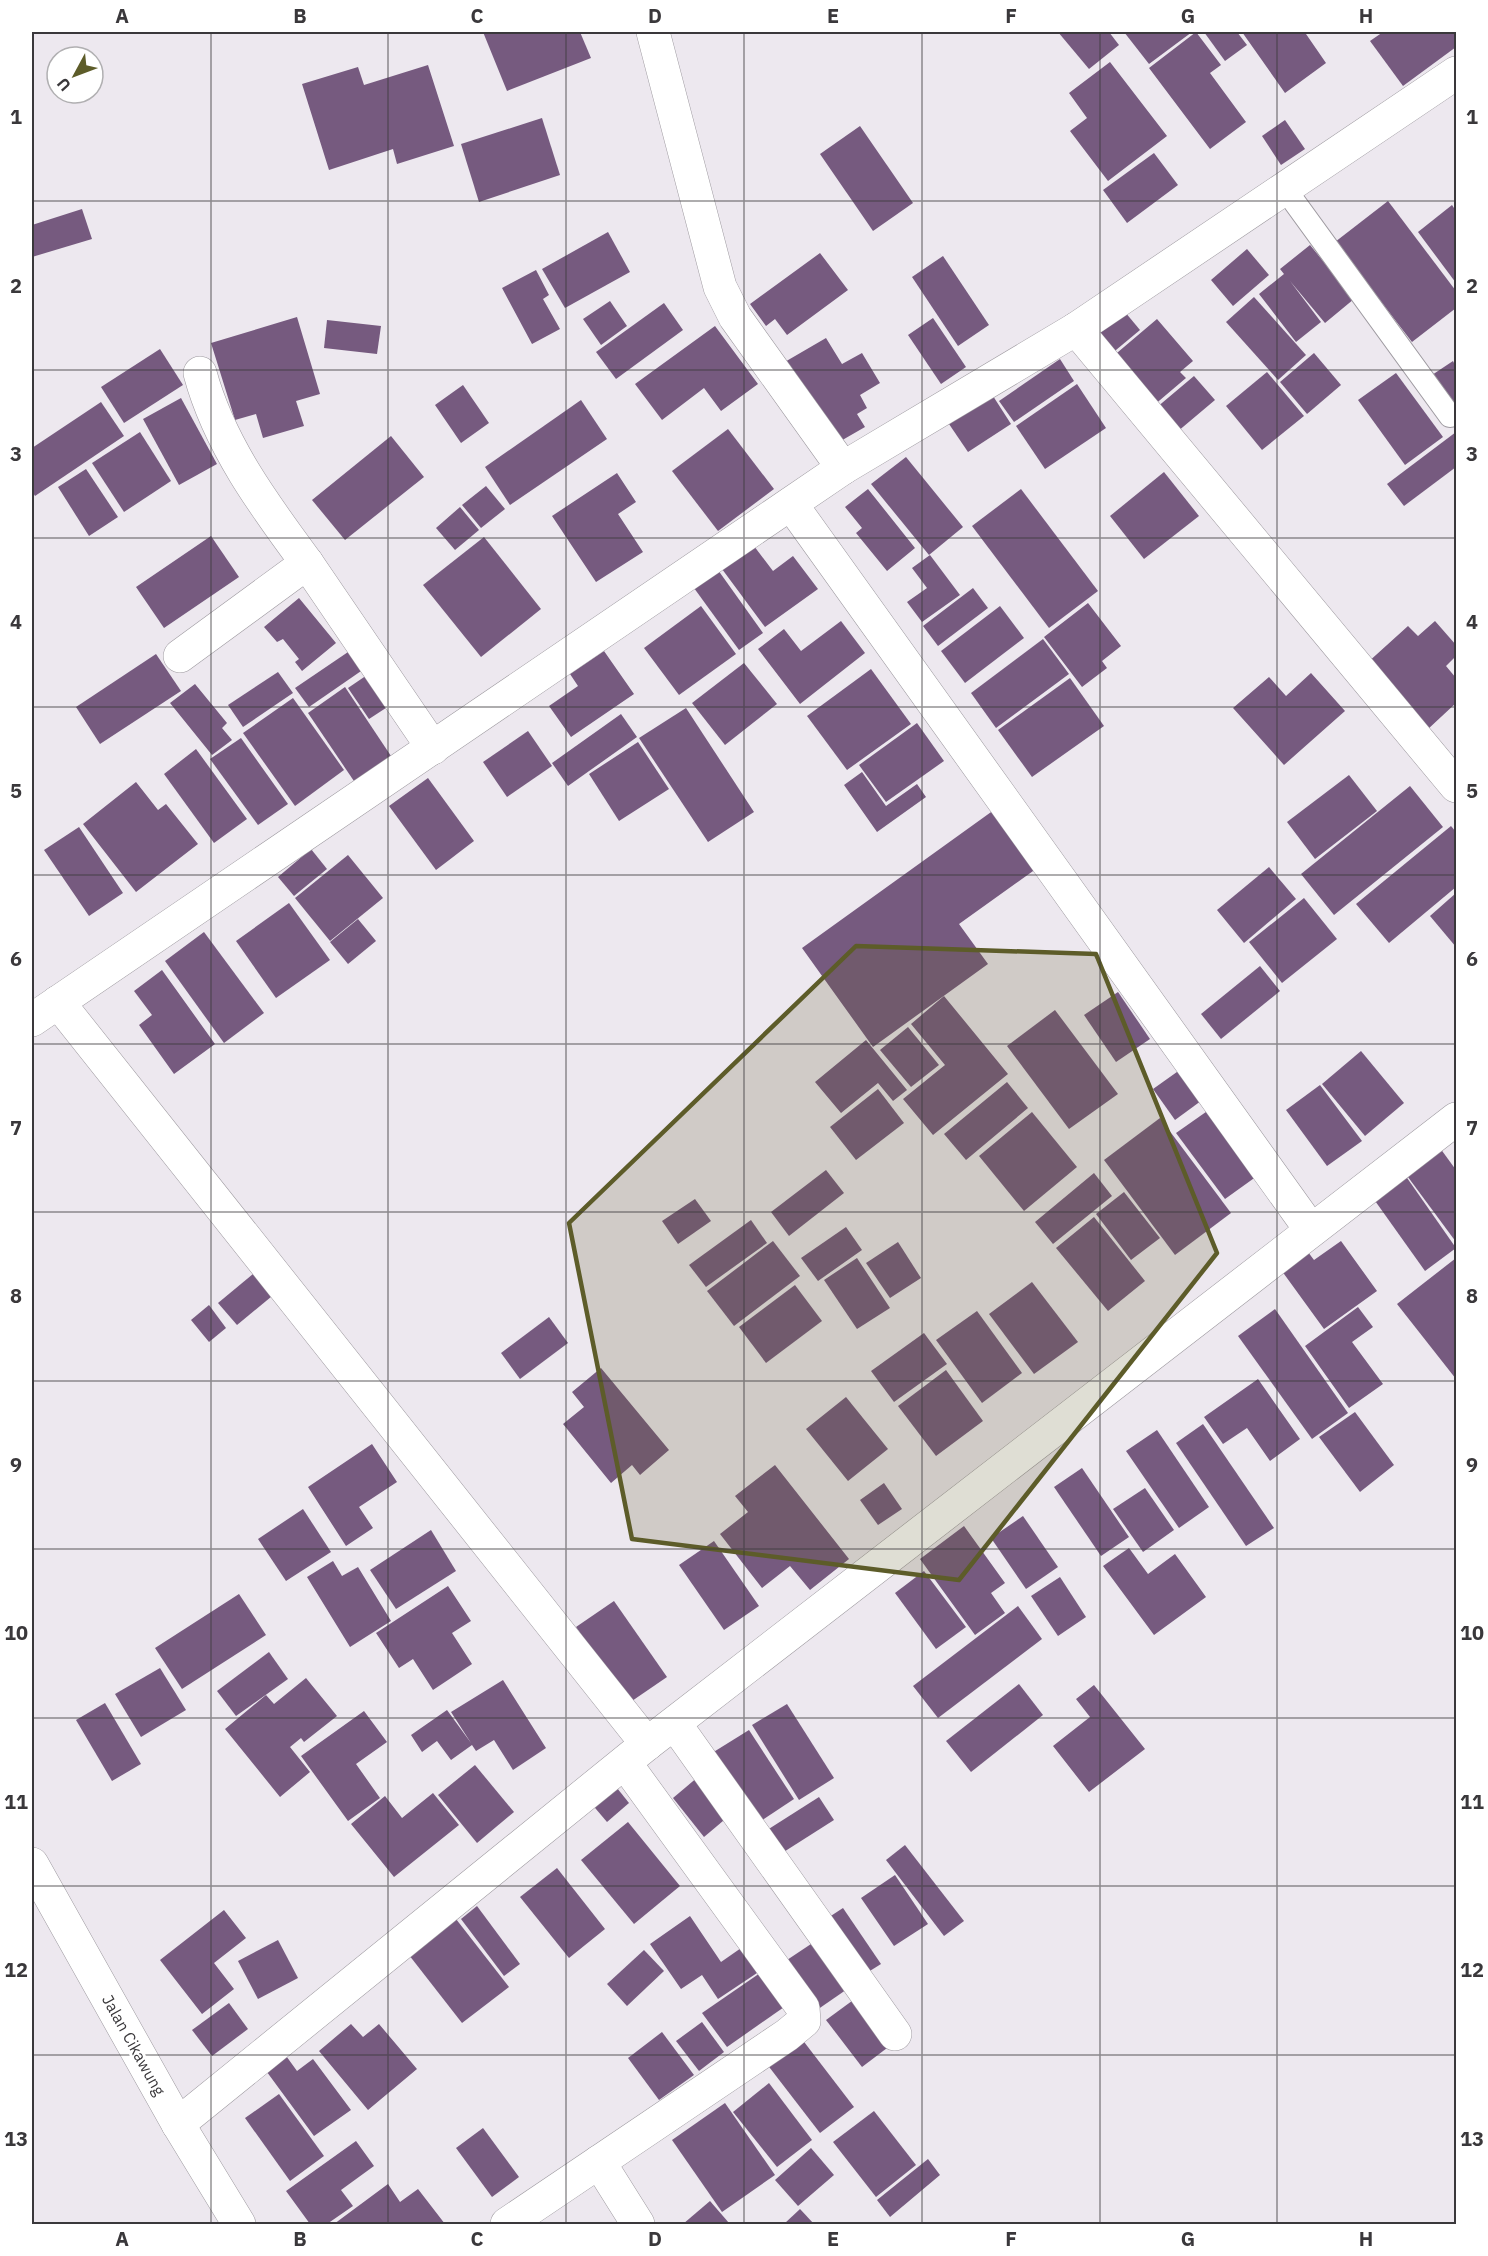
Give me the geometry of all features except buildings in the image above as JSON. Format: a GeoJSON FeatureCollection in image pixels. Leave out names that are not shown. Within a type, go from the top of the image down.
{"type":"FeatureCollection","features":[{"type":"Feature","properties":{"kind":"street"},"geometry":{"type":"LineString","coordinates":[[653,32],[720,286],[735,317],[843,468]]}},
{"type":"Feature","properties":{"kind":"street"},"geometry":{"type":"LineString","coordinates":[[507,2224],[787,2035],[804,2021],[803,2008],[636,1754],[45,1011],[843,468],[1076,328],[1456,73]]}},
{"type":"Feature","properties":{"kind":"street"},"geometry":{"type":"LineString","coordinates":[[1076,328],[1456,786]]}},
{"type":"Feature","properties":{"kind":"street"},"geometry":{"type":"LineString","coordinates":[[200,373],[213,412],[231,449],[280,526],[433,748]]}},
{"type":"Feature","properties":{"kind":"street"},"geometry":{"type":"LineString","coordinates":[[791,504],[1311,1230]]}},
{"type":"Feature","properties":{"kind":"street"},"geometry":{"type":"LineString","coordinates":[[180,656],[307,563]]}},
{"type":"Feature","properties":{"kind":"street"},"geometry":{"type":"LineString","coordinates":[[178,2124],[636,1754],[1456,1119]]}},
{"type":"Feature","properties":{"kind":"street"},"geometry":{"type":"LineString","coordinates":[[675,1724],[895,2034]]}},
{"type":"Feature","properties":{"kind":"street","name":"Jalan Cikawung"},"geometry":{"type":"LineString","coordinates":[[32,1864],[178,2124],[238,2224]]}},
{"type":"Feature","properties":{"kind":"street"},"geometry":{"type":"LineString","coordinates":[[599,2162],[638,2224]]}},
{"type":"Feature","properties":{"kind":"lane"},"geometry":{"type":"LineString","coordinates":[[1285,189],[1450,416]]}},
{"type":"Feature","properties":{"kind":"highlighted area"},"geometry":{"type":"Polygon","coordinates":[[[856,946],[1096,954],[1217,1253],[959,1580],[632,1539],[569,1223],[856,946]]]}}]}
